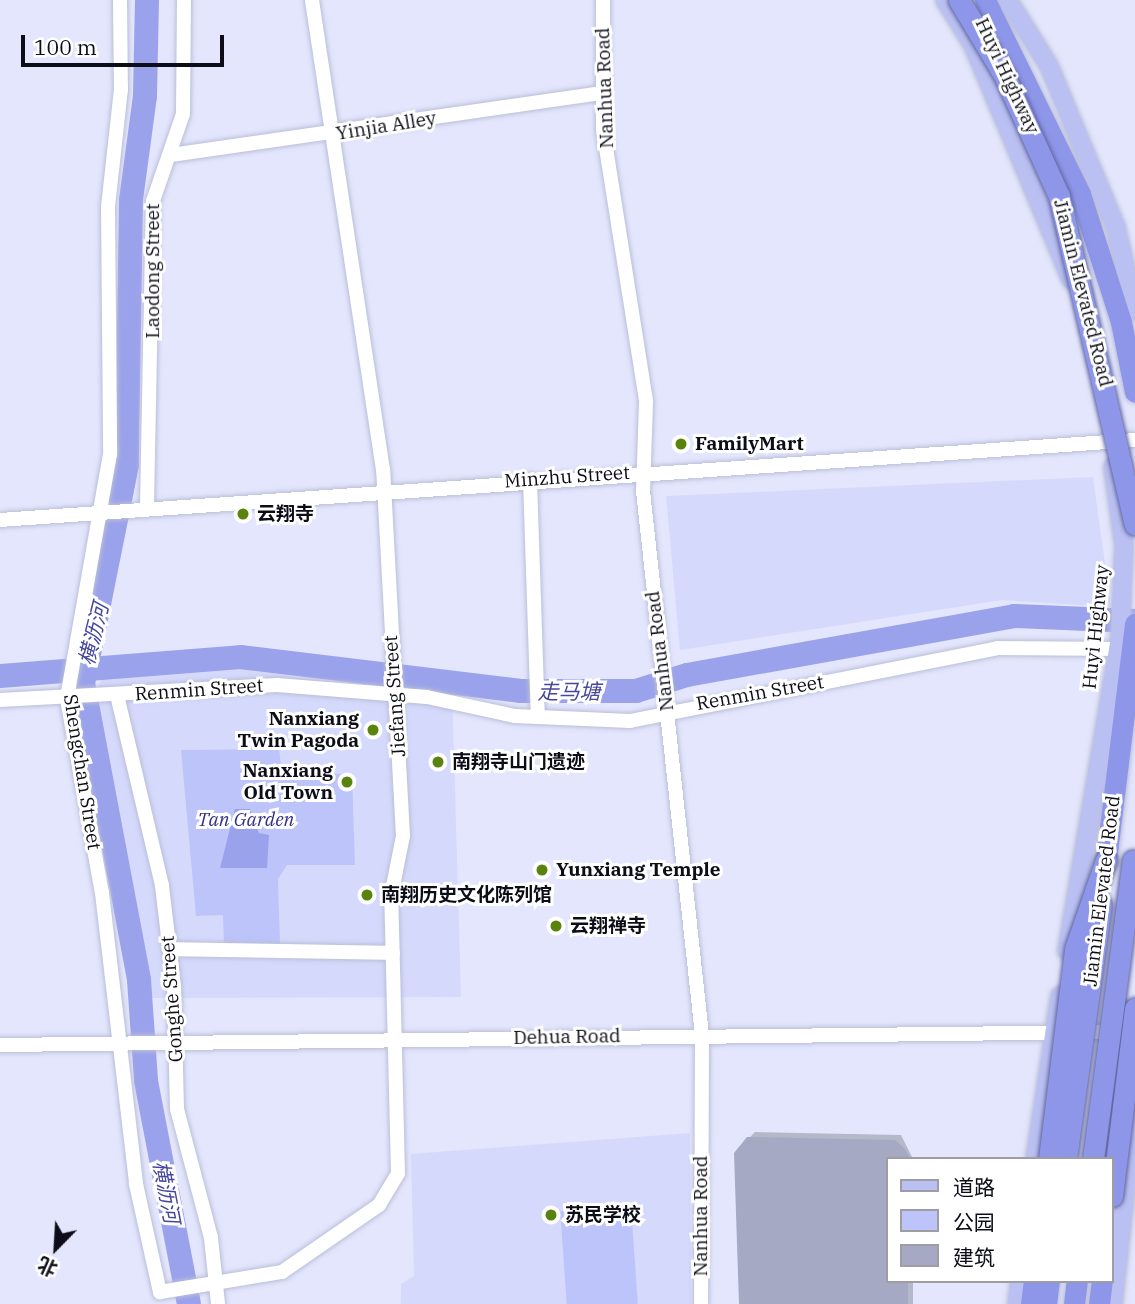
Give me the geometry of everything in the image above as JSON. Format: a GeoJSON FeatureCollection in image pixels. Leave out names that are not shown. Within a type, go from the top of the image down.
{"type":"FeatureCollection","features":[{"type":"Feature","properties":{"kind":"highway","name":"Jiamin Elevated Road"},"geometry":{"type":"LineString","coordinates":[[959,0],[1005,77],[1059,196],[1135,524]]}},
{"type":"Feature","properties":{"kind":"highway","name":"Jiamin Elevated Road"},"geometry":{"type":"LineString","coordinates":[[985,0],[1080,194],[1121,322],[1135,392]]}},
{"type":"Feature","properties":{"kind":"highway","name":"Jiamin Elevated Road"},"geometry":{"type":"LineString","coordinates":[[1066,1157],[1106,860],[1124,630]]}},
{"type":"Feature","properties":{"kind":"highway","name":"Jiamin Elevated Road"},"geometry":{"type":"LineString","coordinates":[[1093,1157],[1134,853]]}},
{"type":"Feature","properties":{"kind":"highway"},"geometry":{"type":"LineString","coordinates":[[1134,853],[1135,885]]}},
{"type":"Feature","properties":{"kind":"highway"},"geometry":{"type":"LineString","coordinates":[[1049,1157],[1075,948],[1106,860]]}},
{"type":"Feature","properties":{"kind":"highway"},"geometry":{"type":"LineString","coordinates":[[1114,1180],[1135,1008]]}},
{"type":"Feature","properties":{"kind":"highway"},"geometry":{"type":"LineString","coordinates":[[1031,1304],[1034,1283]]}},
{"type":"Feature","properties":{"kind":"highway"},"geometry":{"type":"LineString","coordinates":[[1046,1304],[1049,1283]]}},
{"type":"Feature","properties":{"kind":"highway"},"geometry":{"type":"LineString","coordinates":[[1074,1304],[1077,1283]]}},
{"type":"Feature","properties":{"kind":"highway"},"geometry":{"type":"LineString","coordinates":[[1099,1304],[1102,1283]]}},
{"type":"Feature","properties":{"kind":"main road","name":"Huyi Highway"},"geometry":{"type":"LineString","coordinates":[[945,0],[973,45],[1071,280],[1124,545],[1124,630],[1054,1032],[1035,1157]]}},
{"type":"Feature","properties":{"kind":"main road","name":"Huyi Highway"},"geometry":{"type":"LineString","coordinates":[[1007,0],[1048,66],[1111,215],[1135,310]]}},
{"type":"Feature","properties":{"kind":"main road"},"geometry":{"type":"LineString","coordinates":[[1113,1304],[1130,1224],[1135,1105]]}},
{"type":"Feature","properties":{"kind":"main road"},"geometry":{"type":"LineString","coordinates":[[1017,1304],[1020,1283]]}},
{"type":"Feature","properties":{"kind":"street","name":"Shengchan Street"},"geometry":{"type":"LineString","coordinates":[[120,0],[121,89],[108,207],[110,454],[102,509],[70,662],[69,683],[74,699],[102,893],[136,1184],[165,1291]]}},
{"type":"Feature","properties":{"kind":"street","name":"Laodong Street"},"geometry":{"type":"LineString","coordinates":[[147,506],[153,201],[171,155],[186,92],[184,0]]}},
{"type":"Feature","properties":{"kind":"street","name":"Jiefang Street"},"geometry":{"type":"LineString","coordinates":[[165,1291],[282,1272],[386,1197],[399,1163],[391,884],[403,836],[383,490],[328,134],[312,0]]}},
{"type":"Feature","properties":{"kind":"street","name":"Nanhua Road"},"geometry":{"type":"LineString","coordinates":[[603,0],[601,93],[646,402],[642,472],[660,667],[702,1035],[701,1304]]}},
{"type":"Feature","properties":{"kind":"street","name":"Yinjia Alley"},"geometry":{"type":"LineString","coordinates":[[171,155],[601,93]]}},
{"type":"Feature","properties":{"kind":"street","name":"Minzhu Street"},"geometry":{"type":"LineString","coordinates":[[0,520],[102,509],[1135,440]]}},
{"type":"Feature","properties":{"kind":"street"},"geometry":{"type":"LineString","coordinates":[[530,480],[538,711]]}},
{"type":"Feature","properties":{"kind":"street","name":"Renmin Street"},"geometry":{"type":"LineString","coordinates":[[0,700],[74,699],[250,684],[394,680],[538,711],[630,721],[666,704],[996,648],[1124,630]]}},
{"type":"Feature","properties":{"kind":"street","name":"Gonghe Street"},"geometry":{"type":"LineString","coordinates":[[117,695],[155,848],[170,949],[177,1044],[177,1109],[211,1284],[218,1304]]}},
{"type":"Feature","properties":{"kind":"street"},"geometry":{"type":"LineString","coordinates":[[170,949],[393,953]]}},
{"type":"Feature","properties":{"kind":"street","name":"Dehua Road"},"geometry":{"type":"LineString","coordinates":[[0,1045],[1135,1031]]}},
{"type":"Feature","properties":{"kind":"shaded area"},"geometry":{"type":"Polygon","coordinates":[[[1093,477],[1111,607],[1002,600],[680,650],[666,496],[1093,477]]]}},
{"type":"Feature","properties":{"kind":"shaded area"},"geometry":{"type":"Polygon","coordinates":[[[163,652],[452,688],[461,997],[150,998],[93,704],[103,674],[163,652]]]}},
{"type":"Feature","properties":{"kind":"shaded area"},"geometry":{"type":"Polygon","coordinates":[[[235,809],[250,809],[259,833],[269,835],[267,868],[220,868],[235,809]]]}},
{"type":"Feature","properties":{"kind":"shaded area","name":"苏民学校"},"geometry":{"type":"Polygon","coordinates":[[[690,1133],[691,1304],[401,1304],[401,1284],[414,1276],[411,1154],[690,1133]]]}},
{"type":"Feature","properties":{"kind":"green space","name":"Tan Garden"},"geometry":{"type":"Polygon","coordinates":[[[279,749],[282,773],[352,774],[355,865],[287,865],[278,879],[280,944],[224,944],[223,915],[196,916],[181,750],[279,749]]]}},
{"type":"Feature","properties":{"kind":"green space"},"geometry":{"type":"Polygon","coordinates":[[[631,1206],[638,1304],[567,1304],[560,1211],[631,1206]]]}},
{"type":"Feature","properties":{"kind":"building"},"geometry":{"type":"Polygon","coordinates":[[[747,1137],[895,1140],[910,1157],[886,1157],[886,1283],[908,1283],[908,1304],[739,1304],[734,1153],[747,1137]]]}},
{"type":"Feature","properties":{"kind":"waterway","name":"横沥河"},"geometry":{"type":"LineString","coordinates":[[147,0],[145,96],[131,200],[127,465],[83,683],[139,980],[146,1081],[189,1304]]}},
{"type":"Feature","properties":{"kind":"waterway","name":"走马塘"},"geometry":{"type":"LineString","coordinates":[[0,676],[240,657],[521,691],[636,691],[687,675],[1014,616],[1135,621]]}},
{"type":"Feature","properties":{"kind":"place","name":"FamilyMart"},"geometry":{"type":"Point","coordinates":[681,444]}},
{"type":"Feature","properties":{"kind":"place","name":"云翔寺"},"geometry":{"type":"Point","coordinates":[243,514]}},
{"type":"Feature","properties":{"kind":"place","name":"Nanxiang Twin Pagoda"},"geometry":{"type":"Point","coordinates":[373,730]}},
{"type":"Feature","properties":{"kind":"place","name":"南翔寺山门遗迹"},"geometry":{"type":"Point","coordinates":[438,762]}},
{"type":"Feature","properties":{"kind":"place","name":"Nanxiang Old Town"},"geometry":{"type":"Point","coordinates":[347,782]}},
{"type":"Feature","properties":{"kind":"place","name":"Yunxiang Temple"},"geometry":{"type":"Point","coordinates":[542,870]}},
{"type":"Feature","properties":{"kind":"place","name":"南翔历史文化陈列馆"},"geometry":{"type":"Point","coordinates":[367,895]}},
{"type":"Feature","properties":{"kind":"place","name":"云翔禅寺"},"geometry":{"type":"Point","coordinates":[556,926]}},
{"type":"Feature","properties":{"kind":"place","name":"苏民学校"},"geometry":{"type":"Point","coordinates":[551,1215]}}]}
